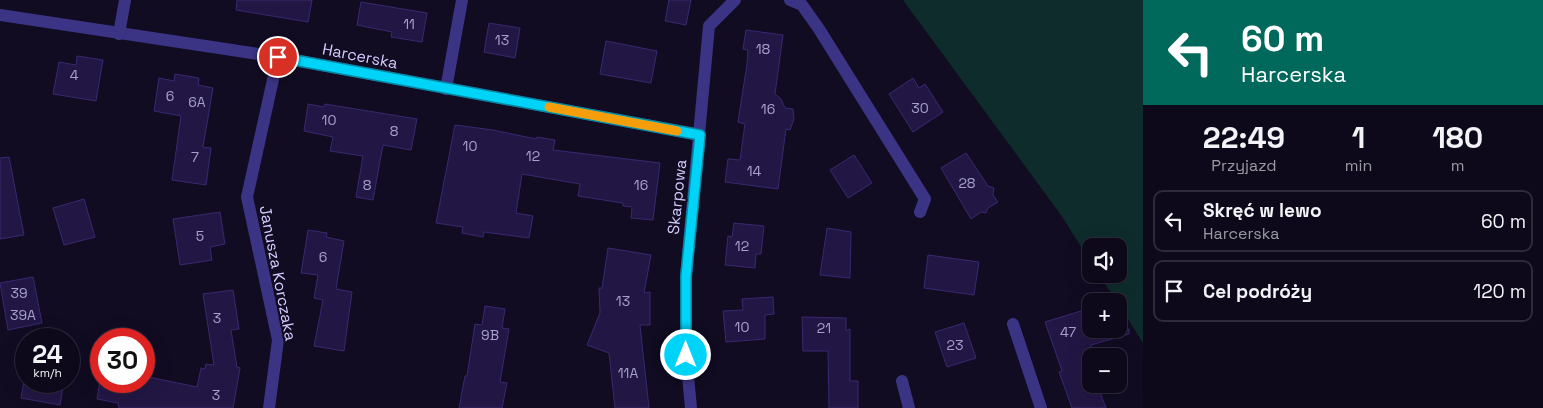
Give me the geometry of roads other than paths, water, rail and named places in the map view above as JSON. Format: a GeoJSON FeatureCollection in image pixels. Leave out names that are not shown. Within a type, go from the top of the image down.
{"type":"FeatureCollection","features":[{"type":"Feature","properties":{"kind":"street"},"geometry":{"type":"LineString","coordinates":[[119,34],[124,0]]}},
{"type":"Feature","properties":{"kind":"street"},"geometry":{"type":"LineString","coordinates":[[446,89],[462,0]]}},
{"type":"Feature","properties":{"kind":"street","name":"Skarpowa"},"geometry":{"type":"LineString","coordinates":[[692,408],[686,355],[686,276],[710,26],[735,0]]}},
{"type":"Feature","properties":{"kind":"street"},"geometry":{"type":"LineString","coordinates":[[790,0],[802,5],[819,29],[925,199],[920,212]]}},
{"type":"Feature","properties":{"kind":"street","name":"Harcerska"},"geometry":{"type":"LineString","coordinates":[[0,15],[278,57],[700,135]]}},
{"type":"Feature","properties":{"kind":"street","name":"Janusza Korczaka"},"geometry":{"type":"LineString","coordinates":[[269,408],[278,340],[247,197],[278,57]]}},
{"type":"Feature","properties":{"kind":"street"},"geometry":{"type":"LineString","coordinates":[[1013,324],[1041,408]]}},
{"type":"Feature","properties":{"kind":"street"},"geometry":{"type":"LineString","coordinates":[[902,381],[910,408]]}}]}
